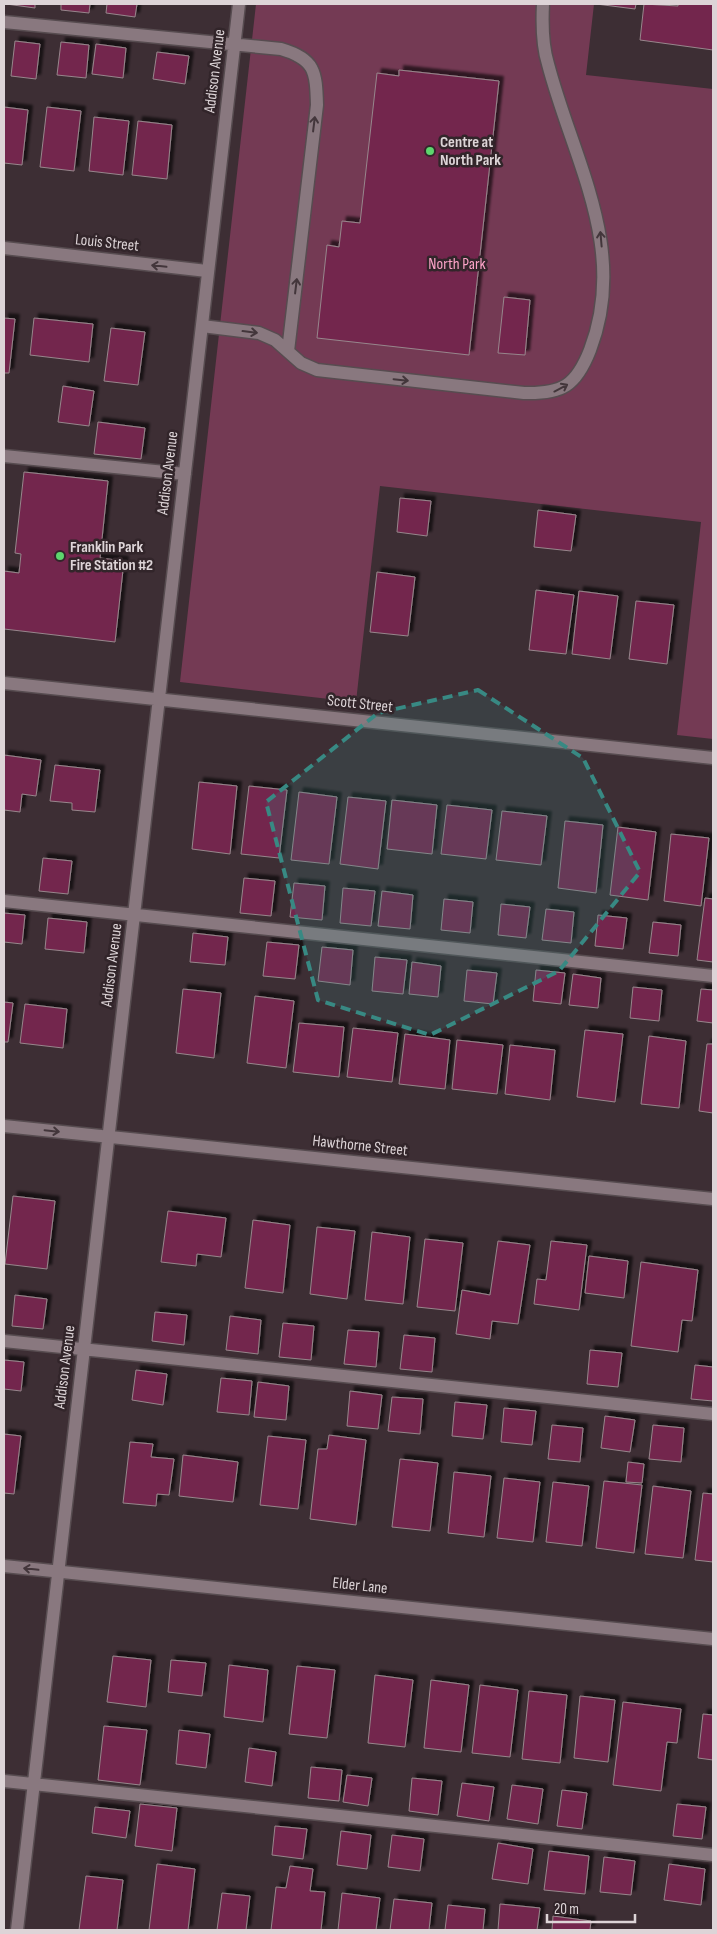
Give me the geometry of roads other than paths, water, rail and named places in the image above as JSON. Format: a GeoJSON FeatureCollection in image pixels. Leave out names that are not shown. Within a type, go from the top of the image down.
{"type":"FeatureCollection","features":[{"type":"Feature","properties":{"kind":"street","name":"Addison Avenue"},"geometry":{"type":"LineString","coordinates":[[17,1930],[239,4]]}},
{"type":"Feature","properties":{"kind":"street"},"geometry":{"type":"LineString","coordinates":[[202,326],[259,333],[275,340],[301,364],[317,370],[544,394],[561,390],[575,378],[586,361],[595,337],[601,304],[603,267],[601,238],[589,188],[564,119],[547,62],[542,27],[543,4]]}},
{"type":"Feature","properties":{"kind":"street"},"geometry":{"type":"LineString","coordinates":[[4,22],[280,49],[297,54],[306,60],[314,71],[316,105],[288,352]]}},
{"type":"Feature","properties":{"kind":"street","name":"Louis Street"},"geometry":{"type":"LineString","coordinates":[[4,248],[207,271]]}},
{"type":"Feature","properties":{"kind":"street"},"geometry":{"type":"LineString","coordinates":[[4,456],[185,474]]}},
{"type":"Feature","properties":{"kind":"street","name":"Scott Street"},"geometry":{"type":"LineString","coordinates":[[4,683],[713,758]]}},
{"type":"Feature","properties":{"kind":"street"},"geometry":{"type":"LineString","coordinates":[[4,901],[713,976]]}},
{"type":"Feature","properties":{"kind":"street","name":"Hawthorne Street"},"geometry":{"type":"LineString","coordinates":[[4,1126],[713,1199]]}},
{"type":"Feature","properties":{"kind":"street"},"geometry":{"type":"LineString","coordinates":[[4,1341],[713,1414]]}},
{"type":"Feature","properties":{"kind":"street","name":"Elder Lane"},"geometry":{"type":"LineString","coordinates":[[4,1566],[713,1639]]}},
{"type":"Feature","properties":{"kind":"street"},"geometry":{"type":"LineString","coordinates":[[4,1781],[713,1855]]}},
{"type":"Feature","properties":{"kind":"place","name":"Centre at North Park"},"geometry":{"type":"Point","coordinates":[430,151]}},
{"type":"Feature","properties":{"kind":"place","name":"Franklin Park Fire Station #2"},"geometry":{"type":"Point","coordinates":[60,556]}},
{"type":"Feature","properties":{"kind":"park label","name":"North Park"},"geometry":{"type":"Point","coordinates":[457,264]}}]}
